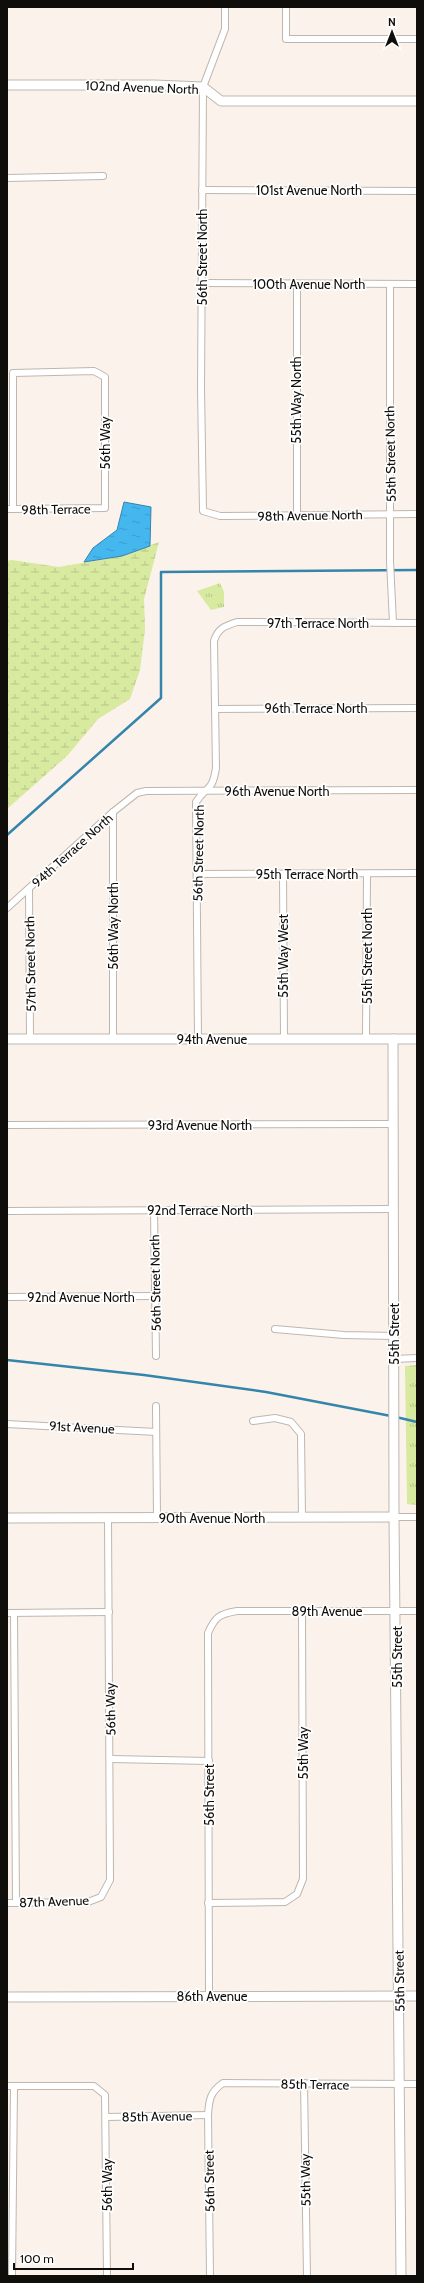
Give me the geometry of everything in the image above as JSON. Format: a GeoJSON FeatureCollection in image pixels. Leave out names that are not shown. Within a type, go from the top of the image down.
{"type":"FeatureCollection","features":[{"type":"Feature","properties":{"kind":"street","name":"56th Street North"},"geometry":{"type":"LineString","coordinates":[[203,511],[201,388],[203,87],[225,29],[226,7]]}},
{"type":"Feature","properties":{"kind":"street"},"geometry":{"type":"LineString","coordinates":[[286,7],[286,39],[417,40]]}},
{"type":"Feature","properties":{"kind":"street","name":"102nd Avenue North"},"geometry":{"type":"LineString","coordinates":[[7,85],[154,85],[203,87],[220,101],[417,101]]}},
{"type":"Feature","properties":{"kind":"street"},"geometry":{"type":"LineString","coordinates":[[7,178],[103,176]]}},
{"type":"Feature","properties":{"kind":"street","name":"101st Avenue North"},"geometry":{"type":"LineString","coordinates":[[202,190],[417,191]]}},
{"type":"Feature","properties":{"kind":"street","name":"100th Avenue North"},"geometry":{"type":"LineString","coordinates":[[202,282],[417,284]]}},
{"type":"Feature","properties":{"kind":"street","name":"55th Way North"},"geometry":{"type":"LineString","coordinates":[[297,284],[297,515]]}},
{"type":"Feature","properties":{"kind":"street","name":"55th Street North"},"geometry":{"type":"LineString","coordinates":[[390,284],[390,579],[392,623]]}},
{"type":"Feature","properties":{"kind":"street","name":"56th Way"},"geometry":{"type":"LineString","coordinates":[[10,509],[13,373],[94,371],[104,377],[105,508]]}},
{"type":"Feature","properties":{"kind":"street","name":"98th Terrace"},"geometry":{"type":"LineString","coordinates":[[10,509],[105,508]]}},
{"type":"Feature","properties":{"kind":"street","name":"98th Avenue North"},"geometry":{"type":"LineString","coordinates":[[203,511],[220,516],[417,514]]}},
{"type":"Feature","properties":{"kind":"street","name":"97th Terrace North"},"geometry":{"type":"LineString","coordinates":[[221,628],[237,622],[417,623]]}},
{"type":"Feature","properties":{"kind":"street","name":"56th Street North"},"geometry":{"type":"LineString","coordinates":[[198,1039],[196,802],[200,796],[208,791],[214,782],[216,768],[214,641],[221,628]]}},
{"type":"Feature","properties":{"kind":"street","name":"96th Terrace North"},"geometry":{"type":"LineString","coordinates":[[215,709],[417,708]]}},
{"type":"Feature","properties":{"kind":"street","name":"96th Avenue North"},"geometry":{"type":"LineString","coordinates":[[137,793],[208,791],[417,790]]}},
{"type":"Feature","properties":{"kind":"street","name":"94th Terrace North"},"geometry":{"type":"LineString","coordinates":[[7,908],[113,812],[137,793]]}},
{"type":"Feature","properties":{"kind":"street","name":"56th Way North"},"geometry":{"type":"LineString","coordinates":[[113,812],[113,1039]]}},
{"type":"Feature","properties":{"kind":"street","name":"95th Terrace North"},"geometry":{"type":"LineString","coordinates":[[197,874],[417,873]]}},
{"type":"Feature","properties":{"kind":"street","name":"55th Way West"},"geometry":{"type":"LineString","coordinates":[[283,874],[284,1039]]}},
{"type":"Feature","properties":{"kind":"street","name":"55th Street North"},"geometry":{"type":"LineString","coordinates":[[366,1038],[367,874]]}},
{"type":"Feature","properties":{"kind":"street","name":"57th Street North"},"geometry":{"type":"LineString","coordinates":[[29,889],[30,1039]]}},
{"type":"Feature","properties":{"kind":"street","name":"94th Avenue"},"geometry":{"type":"LineString","coordinates":[[7,1039],[417,1039]]}},
{"type":"Feature","properties":{"kind":"street","name":"55th Street"},"geometry":{"type":"LineString","coordinates":[[393,1039],[394,1517],[401,2276]]}},
{"type":"Feature","properties":{"kind":"street","name":"93rd Avenue North"},"geometry":{"type":"LineString","coordinates":[[7,1125],[394,1124]]}},
{"type":"Feature","properties":{"kind":"street","name":"92nd Terrace North"},"geometry":{"type":"LineString","coordinates":[[7,1211],[394,1209]]}},
{"type":"Feature","properties":{"kind":"street","name":"56th Street North"},"geometry":{"type":"LineString","coordinates":[[154,1211],[156,1356]]}},
{"type":"Feature","properties":{"kind":"street","name":"92nd Avenue North"},"geometry":{"type":"LineString","coordinates":[[7,1297],[154,1296]]}},
{"type":"Feature","properties":{"kind":"street"},"geometry":{"type":"LineString","coordinates":[[275,1329],[344,1335],[394,1336]]}},
{"type":"Feature","properties":{"kind":"street"},"geometry":{"type":"LineString","coordinates":[[394,1359],[417,1358]]}},
{"type":"Feature","properties":{"kind":"street"},"geometry":{"type":"LineString","coordinates":[[156,1406],[157,1518]]}},
{"type":"Feature","properties":{"kind":"street"},"geometry":{"type":"LineString","coordinates":[[253,1421],[275,1418],[291,1422],[301,1434],[302,1517]]}},
{"type":"Feature","properties":{"kind":"street","name":"91st Avenue"},"geometry":{"type":"LineString","coordinates":[[7,1424],[156,1432]]}},
{"type":"Feature","properties":{"kind":"street","name":"90th Avenue North"},"geometry":{"type":"LineString","coordinates":[[7,1518],[417,1517]]}},
{"type":"Feature","properties":{"kind":"street","name":"56th Way"},"geometry":{"type":"LineString","coordinates":[[101,1897],[110,1880],[111,1759],[108,1518]]}},
{"type":"Feature","properties":{"kind":"street","name":"55th Way"},"geometry":{"type":"LineString","coordinates":[[208,1903],[285,1902],[297,1894],[303,1879],[302,1611]]}},
{"type":"Feature","properties":{"kind":"street","name":"89th Avenue"},"geometry":{"type":"LineString","coordinates":[[237,1612],[417,1611]]}},
{"type":"Feature","properties":{"kind":"street"},"geometry":{"type":"LineString","coordinates":[[7,1613],[109,1612]]}},
{"type":"Feature","properties":{"kind":"street","name":"56th Street"},"geometry":{"type":"LineString","coordinates":[[209,1996],[208,1633],[213,1621],[223,1614],[237,1612]]}},
{"type":"Feature","properties":{"kind":"street"},"geometry":{"type":"LineString","coordinates":[[14,1613],[16,1903]]}},
{"type":"Feature","properties":{"kind":"street"},"geometry":{"type":"LineString","coordinates":[[111,1759],[209,1761]]}},
{"type":"Feature","properties":{"kind":"street","name":"87th Avenue"},"geometry":{"type":"LineString","coordinates":[[7,1903],[88,1902],[101,1897]]}},
{"type":"Feature","properties":{"kind":"street","name":"86th Avenue"},"geometry":{"type":"LineString","coordinates":[[7,1997],[417,1996]]}},
{"type":"Feature","properties":{"kind":"street","name":"85th Terrace"},"geometry":{"type":"LineString","coordinates":[[215,2088],[223,2083],[417,2084]]}},
{"type":"Feature","properties":{"kind":"street","name":"55th Way"},"geometry":{"type":"LineString","coordinates":[[304,2084],[307,2276]]}},
{"type":"Feature","properties":{"kind":"street"},"geometry":{"type":"LineString","coordinates":[[10,2086],[12,2276]]}},
{"type":"Feature","properties":{"kind":"street","name":"56th Way"},"geometry":{"type":"LineString","coordinates":[[10,2086],[94,2086],[105,2095],[107,2117],[107,2276]]}},
{"type":"Feature","properties":{"kind":"street","name":"56th Street"},"geometry":{"type":"LineString","coordinates":[[210,2276],[208,2115],[209,2098],[215,2088]]}},
{"type":"Feature","properties":{"kind":"street","name":"85th Avenue"},"geometry":{"type":"LineString","coordinates":[[107,2117],[208,2115]]}},
{"type":"Feature","properties":{"kind":"green space"},"geometry":{"type":"Polygon","coordinates":[[[159,542],[144,599],[145,629],[140,670],[130,699],[98,719],[67,756],[7,809],[7,561],[12,560],[59,567],[122,556],[159,542]]]}},
{"type":"Feature","properties":{"kind":"green space"},"geometry":{"type":"Polygon","coordinates":[[[220,583],[224,592],[224,607],[211,610],[197,591],[220,583]]]}},
{"type":"Feature","properties":{"kind":"green space"},"geometry":{"type":"Polygon","coordinates":[[[417,1365],[417,1505],[407,1504],[405,1366],[417,1365]]]}},
{"type":"Feature","properties":{"kind":"water"},"geometry":{"type":"Polygon","coordinates":[[[124,502],[151,507],[150,546],[122,556],[84,562],[93,548],[117,530],[124,502]]]}},
{"type":"Feature","properties":{"kind":"waterway"},"geometry":{"type":"LineString","coordinates":[[7,835],[161,698],[161,572],[417,570]]}},
{"type":"Feature","properties":{"kind":"waterway"},"geometry":{"type":"LineString","coordinates":[[7,1360],[144,1375],[266,1392],[391,1416]]}},
{"type":"Feature","properties":{"kind":"waterway"},"geometry":{"type":"LineString","coordinates":[[396,1417],[417,1422]]}}]}
